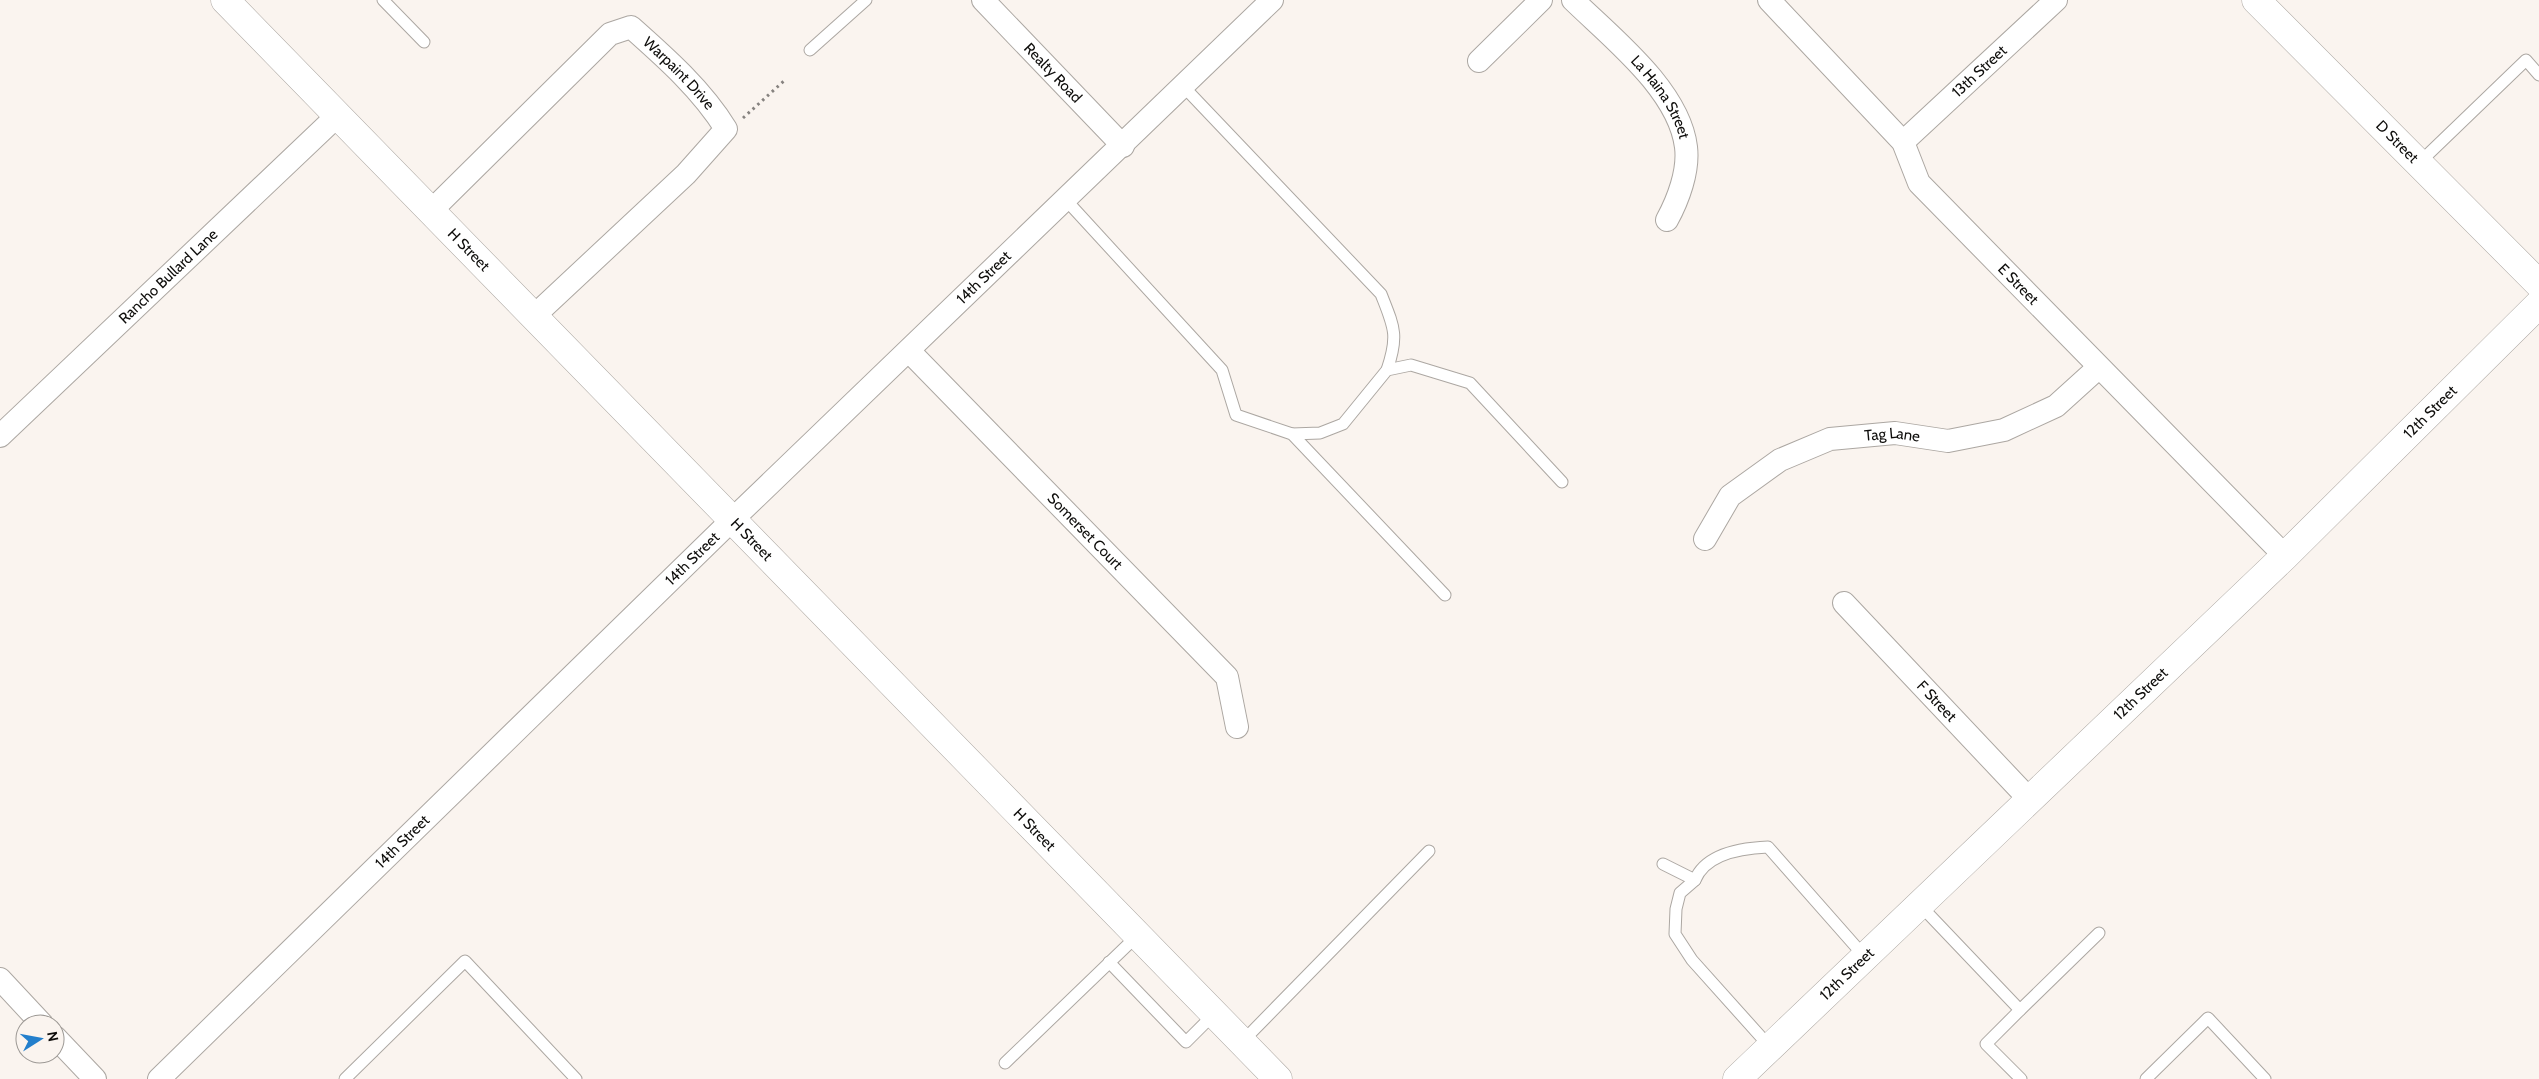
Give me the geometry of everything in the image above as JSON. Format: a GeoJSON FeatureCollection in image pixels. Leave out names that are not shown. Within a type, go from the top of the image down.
{"type":"FeatureCollection","features":[{"type":"Feature","properties":{"kind":"street","name":"H Street"},"geometry":{"type":"LineString","coordinates":[[225,0],[1278,1079]]}},
{"type":"Feature","properties":{"kind":"street","name":"Realty Road"},"geometry":{"type":"LineString","coordinates":[[983,0],[1123,146]]}},
{"type":"Feature","properties":{"kind":"street","name":"14th Street"},"geometry":{"type":"LineString","coordinates":[[159,1079],[732,520],[1123,146],[1272,0]]}},
{"type":"Feature","properties":{"kind":"street"},"geometry":{"type":"LineString","coordinates":[[1479,61],[1541,0]]}},
{"type":"Feature","properties":{"kind":"street","name":"La Haina Street"},"geometry":{"type":"LineString","coordinates":[[1573,0],[1654,81],[1678,120],[1687,148],[1681,194],[1667,220]]}},
{"type":"Feature","properties":{"kind":"street","name":"E Street"},"geometry":{"type":"LineString","coordinates":[[1769,0],[1903,142],[1919,183],[2098,368],[2285,556]]}},
{"type":"Feature","properties":{"kind":"street","name":"13th Street"},"geometry":{"type":"LineString","coordinates":[[1903,142],[2056,0]]}},
{"type":"Feature","properties":{"kind":"street","name":"D Street"},"geometry":{"type":"LineString","coordinates":[[2256,0],[2539,284]]}},
{"type":"Feature","properties":{"kind":"street","name":"Warpaint Drive"},"geometry":{"type":"LineString","coordinates":[[430,212],[610,34],[631,27],[657,50],[711,105],[726,129]]}},
{"type":"Feature","properties":{"kind":"street","name":"Rancho Bullard Lane"},"geometry":{"type":"LineString","coordinates":[[0,436],[337,116]]}},
{"type":"Feature","properties":{"kind":"street"},"geometry":{"type":"LineString","coordinates":[[533,317],[686,174],[726,129]]}},
{"type":"Feature","properties":{"kind":"street","name":"12th Street"},"geometry":{"type":"LineString","coordinates":[[1737,1079],[2285,556],[2539,304]]}},
{"type":"Feature","properties":{"kind":"street","name":"Somerset Court"},"geometry":{"type":"LineString","coordinates":[[909,351],[1227,677],[1237,727]]}},
{"type":"Feature","properties":{"kind":"street","name":"Tag Lane"},"geometry":{"type":"LineString","coordinates":[[1705,539],[1730,496],[1780,460],[1830,438],[1895,433],[1948,441],[2004,430],[2056,406],[2098,368]]}},
{"type":"Feature","properties":{"kind":"street","name":"F Street"},"geometry":{"type":"LineString","coordinates":[[1844,603],[2029,799]]}},
{"type":"Feature","properties":{"kind":"street"},"geometry":{"type":"LineString","coordinates":[[0,980],[32,1014]]}},
{"type":"Feature","properties":{"kind":"street"},"geometry":{"type":"LineString","coordinates":[[65,1048],[94,1079]]}},
{"type":"Feature","properties":{"kind":"lane"},"geometry":{"type":"LineString","coordinates":[[383,0],[424,42]]}},
{"type":"Feature","properties":{"kind":"lane"},"geometry":{"type":"LineString","coordinates":[[810,50],[866,0]]}},
{"type":"Feature","properties":{"kind":"lane"},"geometry":{"type":"LineString","coordinates":[[2419,163],[2526,60],[2539,75]]}},
{"type":"Feature","properties":{"kind":"lane"},"geometry":{"type":"LineString","coordinates":[[1066,200],[1222,370],[1236,415],[1292,434],[1320,433],[1343,424],[1386,370],[1394,348],[1395,327],[1381,294],[1183,86]]}},
{"type":"Feature","properties":{"kind":"lane"},"geometry":{"type":"LineString","coordinates":[[1386,370],[1411,365],[1470,383],[1562,482]]}},
{"type":"Feature","properties":{"kind":"lane"},"geometry":{"type":"LineString","coordinates":[[1292,434],[1445,595]]}},
{"type":"Feature","properties":{"kind":"lane"},"geometry":{"type":"LineString","coordinates":[[1770,1047],[1692,960],[1676,934],[1676,910],[1680,894],[1696,880],[1698,874],[1712,862],[1732,850],[1768,847],[1865,957]]}},
{"type":"Feature","properties":{"kind":"lane"},"geometry":{"type":"LineString","coordinates":[[1242,1042],[1429,851]]}},
{"type":"Feature","properties":{"kind":"lane"},"geometry":{"type":"LineString","coordinates":[[1663,864],[1696,880]]}},
{"type":"Feature","properties":{"kind":"lane"},"geometry":{"type":"LineString","coordinates":[[1919,904],[2020,1010]]}},
{"type":"Feature","properties":{"kind":"lane"},"geometry":{"type":"LineString","coordinates":[[2021,1079],[1986,1044],[2099,933]]}},
{"type":"Feature","properties":{"kind":"lane"},"geometry":{"type":"LineString","coordinates":[[1005,1064],[1138,935]]}},
{"type":"Feature","properties":{"kind":"lane"},"geometry":{"type":"LineString","coordinates":[[345,1079],[465,961],[576,1079]]}},
{"type":"Feature","properties":{"kind":"lane"},"geometry":{"type":"LineString","coordinates":[[1109,962],[1186,1042],[1214,1014]]}},
{"type":"Feature","properties":{"kind":"lane"},"geometry":{"type":"LineString","coordinates":[[2146,1079],[2208,1018],[2265,1079]]}},
{"type":"Feature","properties":{"kind":"path"},"geometry":{"type":"LineString","coordinates":[[726,129],[751,113],[785,80]]}}]}
